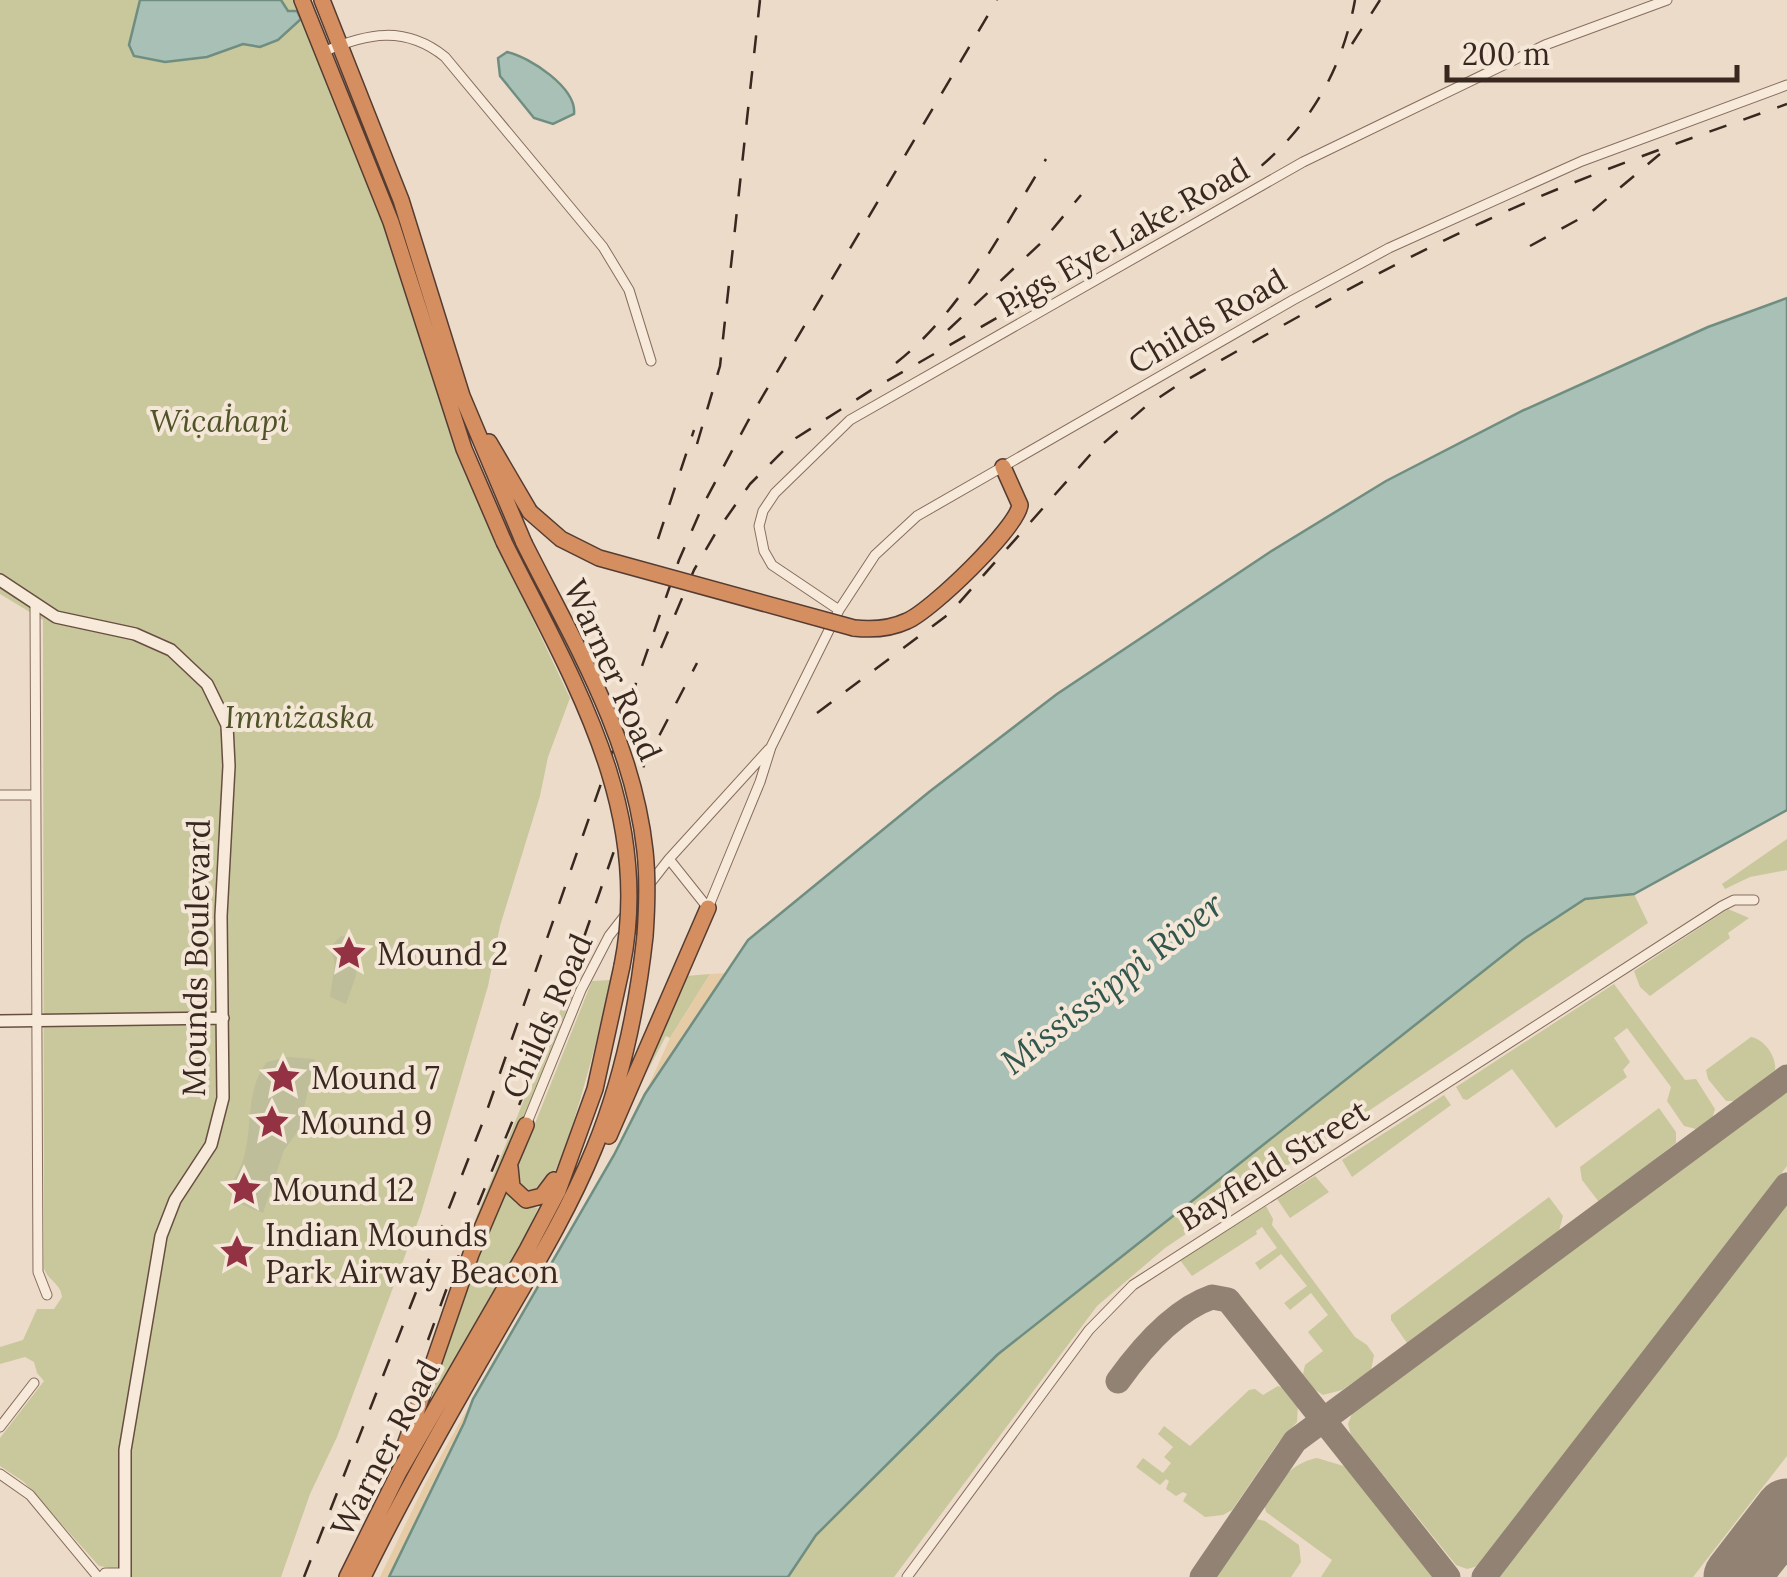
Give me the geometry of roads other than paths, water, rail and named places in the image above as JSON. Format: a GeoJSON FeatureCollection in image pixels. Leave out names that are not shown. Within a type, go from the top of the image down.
{"type":"FeatureCollection","features":[{"type":"Feature","properties":{"kind":"highway","name":"Warner Road"},"geometry":{"type":"LineString","coordinates":[[302,0],[392,222],[464,449],[609,764],[622,819],[628,871],[627,927],[607,1046],[566,1171],[538,1231],[378,1512],[347,1577]]}},
{"type":"Feature","properties":{"kind":"highway","name":"Warner Road"},"geometry":{"type":"LineString","coordinates":[[322,0],[402,200],[462,396],[524,543],[601,696],[626,758],[645,851],[645,936],[635,1009],[617,1085],[594,1150],[555,1231],[424,1459],[363,1577]]}},
{"type":"Feature","properties":{"kind":"highway"},"geometry":{"type":"LineString","coordinates":[[462,396],[530,512],[560,539],[600,558],[854,628],[882,629],[911,620],[936,601],[1010,528],[1020,505],[1003,467]]}},
{"type":"Feature","properties":{"kind":"highway"},"geometry":{"type":"LineString","coordinates":[[555,1231],[616,1122],[708,908]]}},
{"type":"Feature","properties":{"kind":"highway"},"geometry":{"type":"LineString","coordinates":[[526,1124],[509,1176],[516,1192],[530,1200],[548,1191],[589,1109]]}},
{"type":"Feature","properties":{"kind":"highway"},"geometry":{"type":"LineString","coordinates":[[378,1512],[420,1408],[472,1254],[526,1124]]}},
{"type":"Feature","properties":{"kind":"street","name":"Pigs Eye Lake Road"},"geometry":{"type":"LineString","coordinates":[[839,610],[779,572],[764,551],[759,526],[762,510],[775,493],[850,420],[1303,162],[1544,44],[1667,0]]}},
{"type":"Feature","properties":{"kind":"street"},"geometry":{"type":"LineString","coordinates":[[323,52],[374,34],[405,35],[445,57],[603,248],[629,290],[651,360]]}},
{"type":"Feature","properties":{"kind":"street","name":"Childs Road"},"geometry":{"type":"LineString","coordinates":[[708,908],[771,747],[839,610],[875,555],[904,526],[1305,293],[1406,240],[1582,161],[1787,85]]}},
{"type":"Feature","properties":{"kind":"street","name":"Mounds Boulevard"},"geometry":{"type":"LineString","coordinates":[[0,580],[56,617],[135,634],[171,650],[208,684],[227,725],[229,766],[220,916],[223,1098],[218,1126],[206,1155],[172,1205],[160,1243],[125,1450],[125,1575]]}},
{"type":"Feature","properties":{"kind":"street"},"geometry":{"type":"LineString","coordinates":[[36,606],[38,1274],[47,1296]]}},
{"type":"Feature","properties":{"kind":"street","name":"Childs Road"},"geometry":{"type":"LineString","coordinates":[[526,1124],[591,968],[625,912],[771,747]]}},
{"type":"Feature","properties":{"kind":"street"},"geometry":{"type":"LineString","coordinates":[[0,795],[36,795]]}},
{"type":"Feature","properties":{"kind":"street"},"geometry":{"type":"LineString","coordinates":[[670,860],[708,908]]}},
{"type":"Feature","properties":{"kind":"street","name":"Bayfield Street"},"geometry":{"type":"LineString","coordinates":[[908,1577],[1089,1330],[1133,1285],[1722,906],[1734,900],[1754,900]]}},
{"type":"Feature","properties":{"kind":"street"},"geometry":{"type":"LineString","coordinates":[[0,1020],[222,1018]]}},
{"type":"Feature","properties":{"kind":"street"},"geometry":{"type":"LineString","coordinates":[[0,1427],[34,1383]]}},
{"type":"Feature","properties":{"kind":"street"},"geometry":{"type":"LineString","coordinates":[[0,1474],[30,1496],[100,1577],[105,1573],[125,1575]]}},
{"type":"Feature","properties":{"kind":"water"},"geometry":{"type":"Polygon","coordinates":[[[140,0],[281,0],[288,11],[297,11],[301,19],[278,40],[260,47],[243,44],[207,57],[165,62],[134,56],[129,45],[140,0]]]}},
{"type":"Feature","properties":{"kind":"water"},"geometry":{"type":"Polygon","coordinates":[[[507,52],[528,60],[560,84],[573,104],[574,114],[553,124],[534,118],[500,76],[498,58],[507,52]]]}},
{"type":"Feature","properties":{"kind":"water","name":"Mississippi River"},"geometry":{"type":"Polygon","coordinates":[[[1787,298],[1787,810],[1634,894],[1585,899],[1524,939],[997,1355],[816,1535],[788,1577],[389,1577],[473,1399],[645,1094],[748,940],[929,792],[1057,694],[1270,552],[1386,481],[1524,410],[1708,327],[1787,298]]]}},
{"type":"Feature","properties":{"kind":"railway"},"geometry":{"type":"LineString","coordinates":[[697,444],[720,366],[760,0]]}},
{"type":"Feature","properties":{"kind":"railway"},"geometry":{"type":"LineString","coordinates":[[304,1577],[484,1119],[679,560],[704,503],[748,421],[997,0]]}},
{"type":"Feature","properties":{"kind":"railway"},"geometry":{"type":"LineString","coordinates":[[661,648],[694,570],[715,534],[750,484],[796,438],[873,389],[1260,167],[1295,132],[1322,92],[1342,48],[1355,0]]}},
{"type":"Feature","properties":{"kind":"railway"},"geometry":{"type":"LineString","coordinates":[[1352,44],[1380,0]]}},
{"type":"Feature","properties":{"kind":"railway"},"geometry":{"type":"LineString","coordinates":[[817,713],[950,613],[1090,455],[1145,407],[1178,385],[1366,280],[1481,223],[1594,174],[1787,104]]}},
{"type":"Feature","properties":{"kind":"railway"},"geometry":{"type":"LineString","coordinates":[[1530,246],[1590,213],[1660,154]]}},
{"type":"Feature","properties":{"kind":"railway"},"geometry":{"type":"LineString","coordinates":[[896,363],[920,342],[961,294],[1046,159]]}},
{"type":"Feature","properties":{"kind":"railway"},"geometry":{"type":"LineString","coordinates":[[948,330],[1042,242],[1081,195]]}},
{"type":"Feature","properties":{"kind":"railway"},"geometry":{"type":"LineString","coordinates":[[658,539],[694,430]]}},
{"type":"Feature","properties":{"kind":"railway"},"geometry":{"type":"LineString","coordinates":[[428,1340],[472,1219],[560,1006],[644,765],[697,663]]}},
{"type":"Feature","properties":{"kind":"place","name":"Mound 2"},"geometry":{"type":"Point","coordinates":[349,953]}},
{"type":"Feature","properties":{"kind":"place","name":"Mound 7"},"geometry":{"type":"Point","coordinates":[283,1077]}},
{"type":"Feature","properties":{"kind":"place","name":"Mound 9"},"geometry":{"type":"Point","coordinates":[272,1122]}},
{"type":"Feature","properties":{"kind":"place","name":"Mound 12"},"geometry":{"type":"Point","coordinates":[244,1189]}},
{"type":"Feature","properties":{"kind":"place","name":"Indian Mounds Park Airway Beacon"},"geometry":{"type":"Point","coordinates":[237,1252]}},
{"type":"Feature","properties":{"kind":"park label","name":"Wic̣aḣapi"},"geometry":{"type":"Point","coordinates":[219,420]}},
{"type":"Feature","properties":{"kind":"park label","name":"Imniżaska"},"geometry":{"type":"Point","coordinates":[299,716]}}]}
